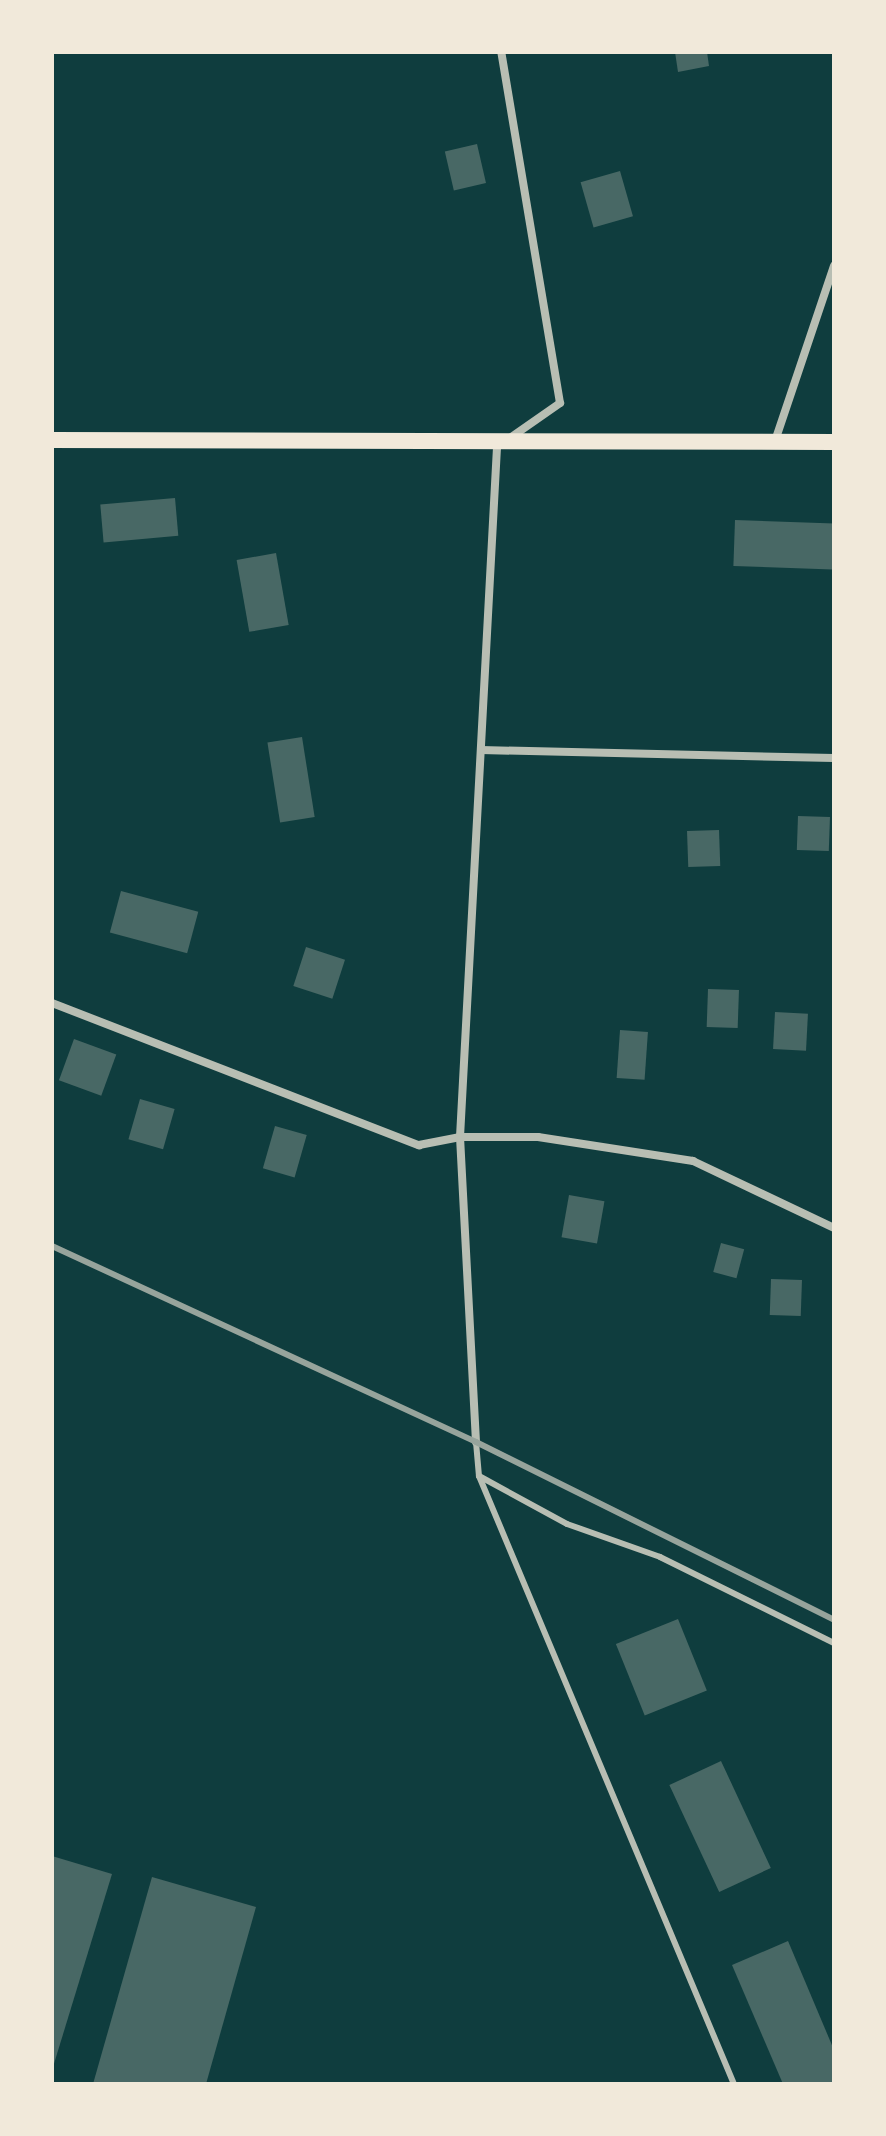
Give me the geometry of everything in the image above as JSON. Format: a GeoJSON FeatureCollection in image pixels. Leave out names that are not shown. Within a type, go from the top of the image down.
{"type":"FeatureCollection","features":[{"type":"Feature","properties":{"kind":"main road"},"geometry":{"type":"LineString","coordinates":[[52,440],[497,447],[834,442]]}},
{"type":"Feature","properties":{"kind":"street"},"geometry":{"type":"LineString","coordinates":[[476,1442],[460,1137],[497,447],[560,403],[501,52]]}},
{"type":"Feature","properties":{"kind":"street"},"geometry":{"type":"LineString","coordinates":[[775,441],[834,266]]}},
{"type":"Feature","properties":{"kind":"street"},"geometry":{"type":"LineString","coordinates":[[481,750],[834,758]]}},
{"type":"Feature","properties":{"kind":"street"},"geometry":{"type":"LineString","coordinates":[[52,1003],[419,1145],[460,1137],[538,1137],[693,1161],[834,1228]]}},
{"type":"Feature","properties":{"kind":"lane"},"geometry":{"type":"LineString","coordinates":[[476,1442],[479,1476],[734,2084]]}},
{"type":"Feature","properties":{"kind":"lane"},"geometry":{"type":"LineString","coordinates":[[479,1476],[567,1524],[660,1557],[834,1643]]}},
{"type":"Feature","properties":{"kind":"building"},"geometry":{"type":"Polygon","coordinates":[[[675,52],[707,52],[709,66],[678,72],[675,52]]]}},
{"type":"Feature","properties":{"kind":"building"},"geometry":{"type":"Polygon","coordinates":[[[477,144],[486,183],[454,190],[445,151],[477,144]]]}},
{"type":"Feature","properties":{"kind":"building"},"geometry":{"type":"Polygon","coordinates":[[[620,171],[633,216],[594,227],[581,182],[620,171]]]}},
{"type":"Feature","properties":{"kind":"building"},"geometry":{"type":"Polygon","coordinates":[[[175,498],[178,536],[104,542],[100,505],[175,498]]]}},
{"type":"Feature","properties":{"kind":"building"},"geometry":{"type":"Polygon","coordinates":[[[735,520],[834,523],[832,569],[733,566],[735,520]]]}},
{"type":"Feature","properties":{"kind":"building"},"geometry":{"type":"Polygon","coordinates":[[[276,553],[289,625],[249,632],[237,560],[276,553]]]}},
{"type":"Feature","properties":{"kind":"building"},"geometry":{"type":"Polygon","coordinates":[[[302,737],[315,817],[280,822],[267,742],[302,737]]]}},
{"type":"Feature","properties":{"kind":"building"},"geometry":{"type":"Polygon","coordinates":[[[798,816],[830,817],[829,851],[797,850],[798,816]]]}},
{"type":"Feature","properties":{"kind":"building"},"geometry":{"type":"Polygon","coordinates":[[[719,830],[720,866],[688,867],[687,831],[719,830]]]}},
{"type":"Feature","properties":{"kind":"building"},"geometry":{"type":"Polygon","coordinates":[[[121,891],[198,912],[187,953],[110,933],[121,891]]]}},
{"type":"Feature","properties":{"kind":"building"},"geometry":{"type":"Polygon","coordinates":[[[306,947],[345,960],[332,999],[293,986],[306,947]]]}},
{"type":"Feature","properties":{"kind":"building"},"geometry":{"type":"Polygon","coordinates":[[[708,989],[739,990],[738,1028],[707,1027],[708,989]]]}},
{"type":"Feature","properties":{"kind":"building"},"geometry":{"type":"Polygon","coordinates":[[[775,1012],[808,1014],[806,1051],[773,1049],[775,1012]]]}},
{"type":"Feature","properties":{"kind":"building"},"geometry":{"type":"Polygon","coordinates":[[[620,1030],[648,1032],[645,1080],[617,1078],[620,1030]]]}},
{"type":"Feature","properties":{"kind":"building"},"geometry":{"type":"Polygon","coordinates":[[[74,1039],[116,1054],[101,1096],[59,1080],[74,1039]]]}},
{"type":"Feature","properties":{"kind":"building"},"geometry":{"type":"Polygon","coordinates":[[[140,1099],[175,1109],[163,1149],[128,1139],[140,1099]]]}},
{"type":"Feature","properties":{"kind":"building"},"geometry":{"type":"Polygon","coordinates":[[[275,1126],[307,1135],[295,1177],[263,1168],[275,1126]]]}},
{"type":"Feature","properties":{"kind":"building"},"geometry":{"type":"Polygon","coordinates":[[[569,1195],[604,1201],[597,1244],[562,1237],[569,1195]]]}},
{"type":"Feature","properties":{"kind":"building"},"geometry":{"type":"Polygon","coordinates":[[[721,1243],[744,1249],[736,1278],[713,1272],[721,1243]]]}},
{"type":"Feature","properties":{"kind":"building"},"geometry":{"type":"Polygon","coordinates":[[[771,1279],[802,1280],[801,1316],[770,1315],[771,1279]]]}},
{"type":"Feature","properties":{"kind":"building"},"geometry":{"type":"Polygon","coordinates":[[[678,1619],[707,1690],[645,1715],[616,1644],[678,1619]]]}},
{"type":"Feature","properties":{"kind":"building"},"geometry":{"type":"Polygon","coordinates":[[[721,1761],[771,1868],[719,1892],[669,1785],[721,1761]]]}},
{"type":"Feature","properties":{"kind":"building"},"geometry":{"type":"Polygon","coordinates":[[[52,1856],[112,1874],[53,2067],[52,2067],[52,1856]]]}},
{"type":"Feature","properties":{"kind":"building"},"geometry":{"type":"Polygon","coordinates":[[[152,1877],[256,1907],[206,2084],[93,2084],[152,1877]]]}},
{"type":"Feature","properties":{"kind":"building"},"geometry":{"type":"Polygon","coordinates":[[[788,1941],[834,2050],[834,2084],[783,2084],[732,1965],[788,1941]]]}},
{"type":"Feature","properties":{"kind":"railway"},"geometry":{"type":"LineString","coordinates":[[52,1246],[476,1442],[834,1620]]}}]}
